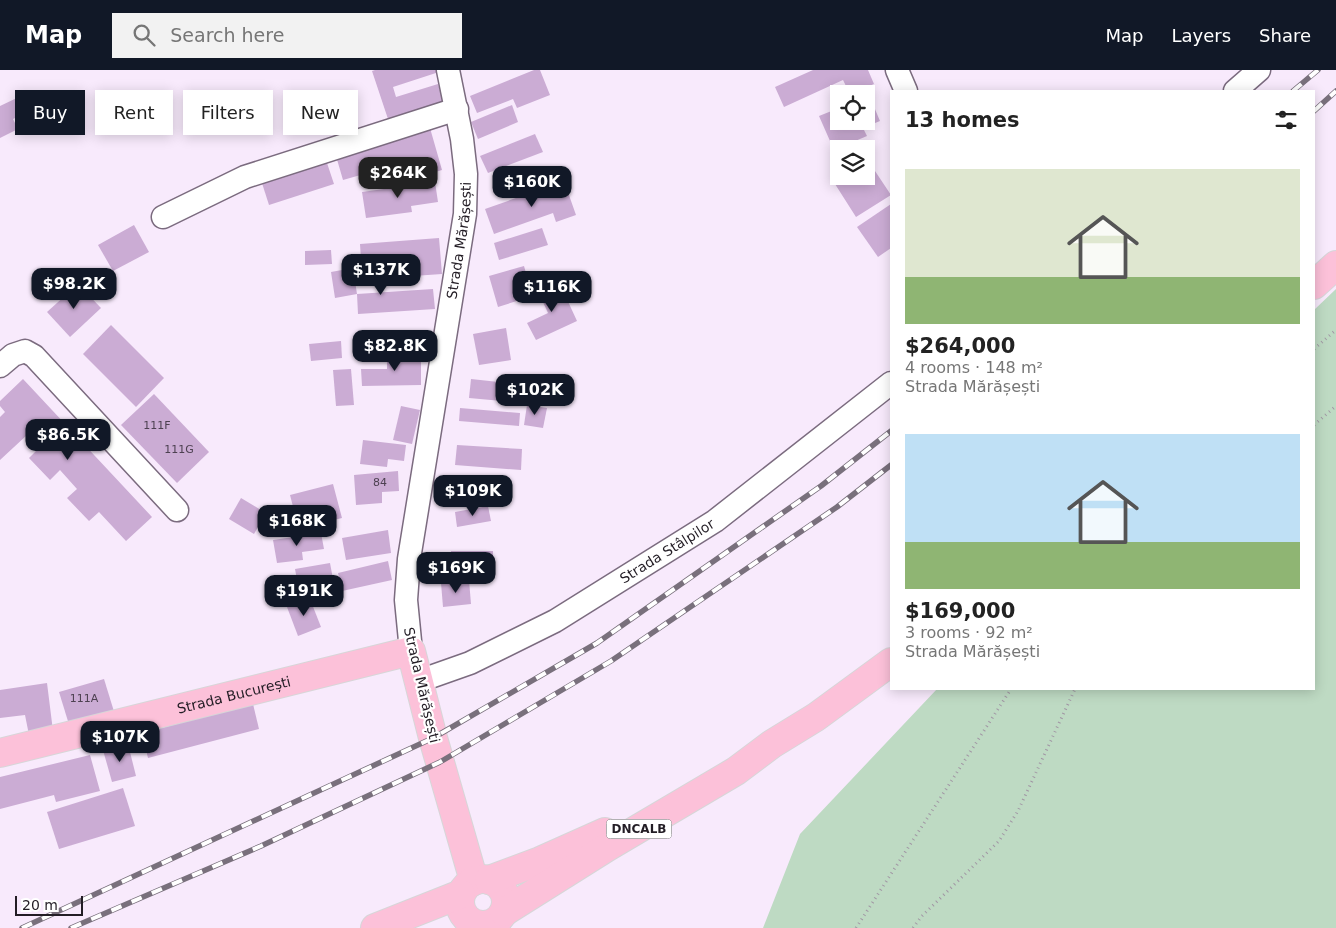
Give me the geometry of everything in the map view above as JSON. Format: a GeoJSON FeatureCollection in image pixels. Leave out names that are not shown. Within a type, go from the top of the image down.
{"type":"FeatureCollection","features":[{"type":"Feature","properties":{"kind":"main road"},"geometry":{"type":"LineString","coordinates":[[1315,285],[1336,265]]}},
{"type":"Feature","properties":{"kind":"main road","name":"Strada Mărășești"},"geometry":{"type":"LineString","coordinates":[[411,651],[433,738],[475,885]]}},
{"type":"Feature","properties":{"kind":"main road","name":"Strada București"},"geometry":{"type":"LineString","coordinates":[[0,753],[411,651]]}},
{"type":"Feature","properties":{"kind":"main road","name":"DNCALB"},"geometry":{"type":"LineString","coordinates":[[481,923],[736,771],[890,663]]}},
{"type":"Feature","properties":{"kind":"main road","name":"DNCALB"},"geometry":{"type":"LineString","coordinates":[[375,928],[475,885],[540,861],[603,833],[730,762],[772,744]]}},
{"type":"Feature","properties":{"kind":"main road"},"geometry":{"type":"LineString","coordinates":[[496,883],[504,893],[506,904],[481,923],[466,919],[462,913],[460,902],[475,885],[496,883]]}},
{"type":"Feature","properties":{"kind":"street","name":"Strada Mărășești"},"geometry":{"type":"LineString","coordinates":[[411,651],[406,600],[409,559],[465,214],[466,174],[462,139],[448,70]]}},
{"type":"Feature","properties":{"kind":"street"},"geometry":{"type":"LineString","coordinates":[[897,70],[906,90]]}},
{"type":"Feature","properties":{"kind":"street"},"geometry":{"type":"LineString","coordinates":[[1236,90],[1259,70]]}},
{"type":"Feature","properties":{"kind":"street"},"geometry":{"type":"LineString","coordinates":[[163,217],[245,177],[457,109]]}},
{"type":"Feature","properties":{"kind":"street"},"geometry":{"type":"LineString","coordinates":[[0,366],[13,355],[19,353],[25,352],[34,356],[177,510]]}},
{"type":"Feature","properties":{"kind":"street","name":"Strada Stâlpilor"},"geometry":{"type":"LineString","coordinates":[[419,681],[470,663],[555,621],[715,521],[890,384]]}},
{"type":"Feature","properties":{"kind":"path"},"geometry":{"type":"LineString","coordinates":[[1315,348],[1336,330]]}},
{"type":"Feature","properties":{"kind":"path"},"geometry":{"type":"LineString","coordinates":[[1315,424],[1336,406]]}},
{"type":"Feature","properties":{"kind":"path"},"geometry":{"type":"LineString","coordinates":[[856,928],[1009,690]]}},
{"type":"Feature","properties":{"kind":"path"},"geometry":{"type":"LineString","coordinates":[[914,928],[921,917],[999,841],[1018,811],[1075,690]]}},
{"type":"Feature","properties":{"kind":"green space"},"geometry":{"type":"Polygon","coordinates":[[[1336,289],[1336,928],[763,928],[800,834],[936,690],[1315,690],[1315,309],[1336,289]]]}},
{"type":"Feature","properties":{"kind":"building"},"geometry":{"type":"Polygon","coordinates":[[[439,70],[439,72],[393,87],[396,97],[438,84],[444,103],[389,122],[372,71],[439,70]]]}},
{"type":"Feature","properties":{"kind":"building"},"geometry":{"type":"Polygon","coordinates":[[[534,70],[540,70],[550,95],[517,108],[513,99],[477,113],[470,96],[534,70]]]}},
{"type":"Feature","properties":{"kind":"building"},"geometry":{"type":"Polygon","coordinates":[[[813,70],[868,70],[874,84],[846,85],[843,80],[784,107],[775,87],[813,70]]]}},
{"type":"Feature","properties":{"kind":"building"},"geometry":{"type":"Polygon","coordinates":[[[15,99],[15,118],[13,119],[15,130],[0,138],[0,106],[15,99]]]}},
{"type":"Feature","properties":{"kind":"building"},"geometry":{"type":"Polygon","coordinates":[[[512,105],[518,122],[478,139],[471,122],[512,105]]]}},
{"type":"Feature","properties":{"kind":"building"},"geometry":{"type":"Polygon","coordinates":[[[875,109],[880,121],[875,123],[875,109]]]}},
{"type":"Feature","properties":{"kind":"building"},"geometry":{"type":"Polygon","coordinates":[[[830,112],[830,130],[864,130],[867,136],[858,140],[830,141],[819,116],[830,112]]]}},
{"type":"Feature","properties":{"kind":"building"},"geometry":{"type":"Polygon","coordinates":[[[430,128],[442,170],[383,187],[378,170],[343,180],[336,156],[430,128]]]}},
{"type":"Feature","properties":{"kind":"building"},"geometry":{"type":"Polygon","coordinates":[[[535,134],[543,152],[488,173],[480,156],[535,134]]]}},
{"type":"Feature","properties":{"kind":"building"},"geometry":{"type":"Polygon","coordinates":[[[326,160],[334,184],[269,205],[261,180],[326,160]]]}},
{"type":"Feature","properties":{"kind":"building"},"geometry":{"type":"Polygon","coordinates":[[[875,171],[890,196],[856,217],[836,185],[875,185],[875,171]]]}},
{"type":"Feature","properties":{"kind":"building"},"geometry":{"type":"Polygon","coordinates":[[[564,181],[576,215],[556,222],[553,213],[494,234],[485,209],[564,181]]]}},
{"type":"Feature","properties":{"kind":"building"},"geometry":{"type":"Polygon","coordinates":[[[435,182],[438,202],[411,206],[412,212],[366,218],[362,192],[435,182]]]}},
{"type":"Feature","properties":{"kind":"building"},"geometry":{"type":"Polygon","coordinates":[[[890,205],[890,249],[878,257],[857,227],[890,205]]]}},
{"type":"Feature","properties":{"kind":"building"},"geometry":{"type":"Polygon","coordinates":[[[134,225],[149,252],[113,271],[98,245],[134,225]]]}},
{"type":"Feature","properties":{"kind":"building"},"geometry":{"type":"Polygon","coordinates":[[[542,228],[548,245],[499,260],[494,243],[542,228]]]}},
{"type":"Feature","properties":{"kind":"building"},"geometry":{"type":"Polygon","coordinates":[[[439,238],[442,274],[399,277],[399,272],[362,275],[360,244],[439,238]]]}},
{"type":"Feature","properties":{"kind":"building"},"geometry":{"type":"Polygon","coordinates":[[[331,250],[332,264],[305,265],[305,251],[331,250]]]}},
{"type":"Feature","properties":{"kind":"building"},"geometry":{"type":"Polygon","coordinates":[[[524,266],[530,287],[523,289],[526,298],[498,307],[489,276],[524,266]]]}},
{"type":"Feature","properties":{"kind":"building"},"geometry":{"type":"Polygon","coordinates":[[[353,268],[357,294],[335,298],[331,272],[353,268]]]}},
{"type":"Feature","properties":{"kind":"building"},"geometry":{"type":"Polygon","coordinates":[[[550,282],[558,298],[565,295],[577,321],[536,340],[527,323],[548,313],[537,289],[550,282]]]}},
{"type":"Feature","properties":{"kind":"building"},"geometry":{"type":"Polygon","coordinates":[[[78,284],[101,308],[70,337],[47,312],[78,284]]]}},
{"type":"Feature","properties":{"kind":"building"},"geometry":{"type":"Polygon","coordinates":[[[433,289],[435,309],[358,314],[357,294],[433,289]]]}},
{"type":"Feature","properties":{"kind":"building"},"geometry":{"type":"Polygon","coordinates":[[[111,325],[164,378],[136,407],[83,354],[111,325]]]}},
{"type":"Feature","properties":{"kind":"building"},"geometry":{"type":"Polygon","coordinates":[[[506,328],[511,360],[479,365],[473,334],[506,328]]]}},
{"type":"Feature","properties":{"kind":"building"},"geometry":{"type":"Polygon","coordinates":[[[357,332],[385,333],[385,356],[356,355],[357,332]]]}},
{"type":"Feature","properties":{"kind":"building"},"geometry":{"type":"Polygon","coordinates":[[[341,341],[342,358],[311,361],[309,344],[341,341]]]}},
{"type":"Feature","properties":{"kind":"building"},"geometry":{"type":"Polygon","coordinates":[[[387,355],[421,355],[421,385],[362,386],[361,369],[387,369],[387,355]]]}},
{"type":"Feature","properties":{"kind":"building"},"geometry":{"type":"Polygon","coordinates":[[[351,369],[354,405],[336,406],[333,370],[351,369]]]}},
{"type":"Feature","properties":{"kind":"building"},"geometry":{"type":"Polygon","coordinates":[[[23,379],[152,517],[126,541],[99,512],[89,521],[67,498],[77,489],[60,470],[50,480],[29,458],[39,448],[27,435],[0,460],[0,417],[5,412],[0,406],[0,401],[23,379]]]}},
{"type":"Feature","properties":{"kind":"building"},"geometry":{"type":"Polygon","coordinates":[[[471,379],[516,384],[514,402],[469,398],[471,379]]]}},
{"type":"Feature","properties":{"kind":"building"},"geometry":{"type":"Polygon","coordinates":[[[154,394],[209,452],[177,483],[121,425],[154,394]]]}},
{"type":"Feature","properties":{"kind":"building"},"geometry":{"type":"Polygon","coordinates":[[[527,405],[547,408],[543,428],[524,425],[527,405]]]}},
{"type":"Feature","properties":{"kind":"building"},"geometry":{"type":"Polygon","coordinates":[[[401,406],[420,410],[412,444],[393,440],[401,406]]]}},
{"type":"Feature","properties":{"kind":"building"},"geometry":{"type":"Polygon","coordinates":[[[460,408],[520,413],[519,426],[459,421],[460,408]]]}},
{"type":"Feature","properties":{"kind":"building"},"geometry":{"type":"Polygon","coordinates":[[[363,440],[406,445],[404,461],[388,459],[387,467],[360,464],[363,440]]]}},
{"type":"Feature","properties":{"kind":"building"},"geometry":{"type":"Polygon","coordinates":[[[457,445],[522,449],[521,470],[455,465],[457,445]]]}},
{"type":"Feature","properties":{"kind":"building"},"geometry":{"type":"Polygon","coordinates":[[[398,471],[399,491],[382,492],[382,503],[356,505],[354,475],[398,471]]]}},
{"type":"Feature","properties":{"kind":"building"},"geometry":{"type":"Polygon","coordinates":[[[474,483],[493,484],[492,502],[473,501],[474,483]]]}},
{"type":"Feature","properties":{"kind":"building"},"geometry":{"type":"Polygon","coordinates":[[[333,484],[342,518],[309,526],[307,520],[297,522],[290,495],[333,484]]]}},
{"type":"Feature","properties":{"kind":"building"},"geometry":{"type":"Polygon","coordinates":[[[449,484],[469,485],[467,505],[448,504],[449,484]]]}},
{"type":"Feature","properties":{"kind":"building"},"geometry":{"type":"Polygon","coordinates":[[[241,498],[266,513],[254,534],[229,519],[241,498]]]}},
{"type":"Feature","properties":{"kind":"building"},"geometry":{"type":"Polygon","coordinates":[[[488,506],[491,521],[457,527],[455,512],[488,506]]]}},
{"type":"Feature","properties":{"kind":"building"},"geometry":{"type":"Polygon","coordinates":[[[388,530],[391,553],[346,560],[342,538],[388,530]]]}},
{"type":"Feature","properties":{"kind":"building"},"geometry":{"type":"Polygon","coordinates":[[[321,533],[324,549],[302,552],[303,560],[277,563],[273,540],[321,533]]]}},
{"type":"Feature","properties":{"kind":"building"},"geometry":{"type":"Polygon","coordinates":[[[451,551],[493,551],[493,572],[451,572],[451,551]]]}},
{"type":"Feature","properties":{"kind":"building"},"geometry":{"type":"Polygon","coordinates":[[[388,561],[392,580],[342,591],[338,573],[388,561]]]}},
{"type":"Feature","properties":{"kind":"building"},"geometry":{"type":"Polygon","coordinates":[[[330,563],[333,579],[298,585],[295,569],[330,563]]]}},
{"type":"Feature","properties":{"kind":"building"},"geometry":{"type":"Polygon","coordinates":[[[469,580],[471,604],[443,607],[441,583],[469,580]]]}},
{"type":"Feature","properties":{"kind":"building"},"geometry":{"type":"Polygon","coordinates":[[[310,599],[321,627],[298,636],[287,607],[310,599]]]}},
{"type":"Feature","properties":{"kind":"building"},"geometry":{"type":"Polygon","coordinates":[[[104,679],[116,718],[71,731],[59,692],[104,679]]]}},
{"type":"Feature","properties":{"kind":"building"},"geometry":{"type":"Polygon","coordinates":[[[47,683],[53,731],[29,735],[25,715],[0,718],[0,690],[47,683]]]}},
{"type":"Feature","properties":{"kind":"building"},"geometry":{"type":"Polygon","coordinates":[[[253,704],[259,729],[148,758],[142,733],[253,704]]]}},
{"type":"Feature","properties":{"kind":"building"},"geometry":{"type":"Polygon","coordinates":[[[128,744],[136,776],[112,782],[103,750],[128,744]]]}},
{"type":"Feature","properties":{"kind":"building"},"geometry":{"type":"Polygon","coordinates":[[[90,755],[100,791],[56,802],[54,795],[0,809],[0,777],[90,755]]]}},
{"type":"Feature","properties":{"kind":"building"},"geometry":{"type":"Polygon","coordinates":[[[123,788],[135,826],[59,849],[47,812],[123,788]]]}},
{"type":"Feature","properties":{"kind":"railway"},"geometry":{"type":"LineString","coordinates":[[1294,90],[1318,70]]}},
{"type":"Feature","properties":{"kind":"railway"},"geometry":{"type":"LineString","coordinates":[[1315,110],[1336,91]]}},
{"type":"Feature","properties":{"kind":"railway"},"geometry":{"type":"LineString","coordinates":[[22,928],[433,738],[597,643],[821,486],[890,432]]}},
{"type":"Feature","properties":{"kind":"railway"},"geometry":{"type":"LineString","coordinates":[[71,928],[261,846],[440,762],[611,661],[837,507],[890,466]]}}]}
